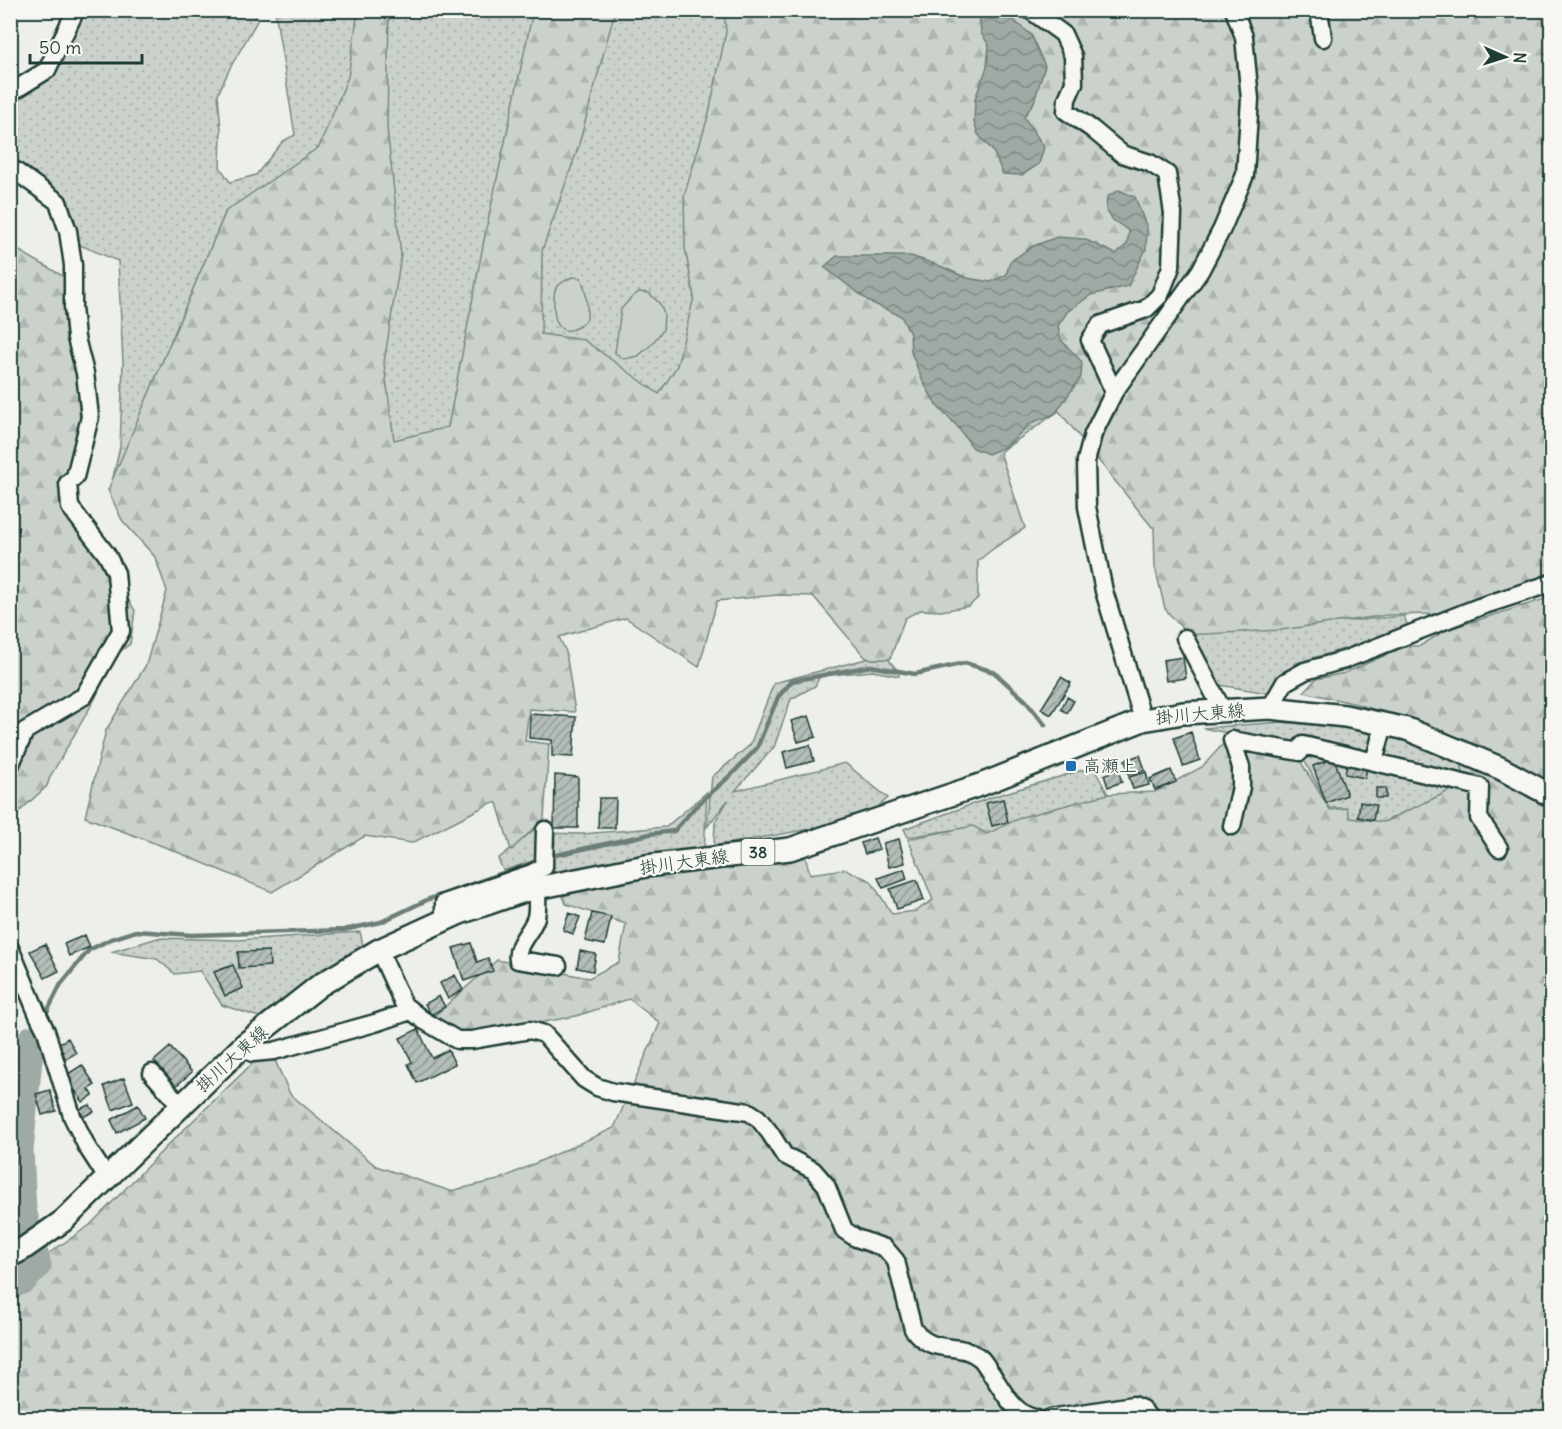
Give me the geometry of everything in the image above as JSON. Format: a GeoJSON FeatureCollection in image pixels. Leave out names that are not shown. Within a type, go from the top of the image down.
{"type":"FeatureCollection","features":[{"type":"Feature","properties":{"kind":"main road","name":"掛川大東線"},"geometry":{"type":"LineString","coordinates":[[17,1252],[63,1221],[241,1047],[320,985],[379,950],[444,920],[537,888],[646,866],[790,849],[983,784],[1143,720],[1183,713],[1270,708],[1345,716],[1407,729],[1500,768],[1551,796]]}},
{"type":"Feature","properties":{"kind":"street"},"geometry":{"type":"LineString","coordinates":[[10,93],[47,70],[73,16],[73,10]]}},
{"type":"Feature","properties":{"kind":"street"},"geometry":{"type":"LineString","coordinates":[[1030,10],[1064,34],[1072,56],[1074,83],[1066,99],[1066,111],[1122,154],[1150,163],[1167,174],[1173,213],[1171,267],[1160,295],[1146,309],[1100,325],[1090,340],[1114,392]]}},
{"type":"Feature","properties":{"kind":"street"},"geometry":{"type":"LineString","coordinates":[[1143,720],[1104,591],[1087,507],[1086,461],[1093,434],[1114,392],[1200,271],[1222,229],[1245,176],[1250,99],[1244,37],[1234,10]]}},
{"type":"Feature","properties":{"kind":"street"},"geometry":{"type":"LineString","coordinates":[[1319,10],[1323,38]]}},
{"type":"Feature","properties":{"kind":"street"},"geometry":{"type":"LineString","coordinates":[[10,167],[58,202],[68,231],[73,265],[76,338],[85,373],[90,417],[75,477],[68,483],[70,507],[107,555],[116,573],[121,631],[84,696],[25,731],[10,766]]}},
{"type":"Feature","properties":{"kind":"street"},"geometry":{"type":"LineString","coordinates":[[1270,708],[1285,682],[1305,671],[1344,660],[1479,607],[1551,583]]}},
{"type":"Feature","properties":{"kind":"street"},"geometry":{"type":"LineString","coordinates":[[1185,638],[1223,711]]}},
{"type":"Feature","properties":{"kind":"street"},"geometry":{"type":"LineString","coordinates":[[1374,762],[1384,724]]}},
{"type":"Feature","properties":{"kind":"street"},"geometry":{"type":"LineString","coordinates":[[1232,826],[1241,787],[1241,767],[1232,740],[1300,753],[1303,745],[1480,786],[1479,818],[1499,848]]}},
{"type":"Feature","properties":{"kind":"street"},"geometry":{"type":"LineString","coordinates":[[444,920],[444,903],[532,873],[544,860],[545,830]]}},
{"type":"Feature","properties":{"kind":"street"},"geometry":{"type":"LineString","coordinates":[[537,888],[536,918],[516,953],[518,960],[558,966]]}},
{"type":"Feature","properties":{"kind":"street"},"geometry":{"type":"LineString","coordinates":[[10,948],[46,1031],[72,1116],[87,1147],[107,1178]]}},
{"type":"Feature","properties":{"kind":"street"},"geometry":{"type":"LineString","coordinates":[[379,950],[404,1005],[423,1020],[457,1040],[472,1040],[530,1030],[544,1034],[584,1079],[597,1087],[613,1092],[749,1112],[758,1118],[784,1155],[813,1170],[826,1185],[844,1230],[856,1238],[885,1248],[896,1261],[913,1329],[920,1339],[932,1345],[966,1350],[979,1357],[1015,1408],[1035,1419]]}},
{"type":"Feature","properties":{"kind":"street"},"geometry":{"type":"LineString","coordinates":[[241,1047],[253,1053],[274,1052],[411,1011]]}},
{"type":"Feature","properties":{"kind":"street"},"geometry":{"type":"LineString","coordinates":[[152,1073],[181,1106]]}},
{"type":"Feature","properties":{"kind":"street"},"geometry":{"type":"LineString","coordinates":[[1050,1419],[1133,1405],[1142,1409],[1149,1419]]}},
{"type":"Feature","properties":{"kind":"green space"},"geometry":{"type":"Polygon","coordinates":[[[76,11],[256,11],[257,21],[218,94],[221,130],[220,167],[230,182],[256,175],[283,141],[295,135],[275,11],[787,11],[694,429],[380,469],[226,211],[112,482],[120,447],[123,363],[118,261],[80,245],[58,202],[11,166],[11,94],[47,70],[76,11]]]}},
{"type":"Feature","properties":{"kind":"green space"},"geometry":{"type":"Polygon","coordinates":[[[358,11],[389,11],[387,128],[401,255],[384,363],[394,440],[448,427],[486,230],[533,11],[615,11],[578,148],[542,251],[541,334],[584,340],[659,394],[677,366],[694,297],[685,248],[684,196],[709,113],[726,32],[724,11],[1551,11],[1551,572],[1506,592],[1435,614],[1387,615],[1281,630],[1188,635],[1165,609],[1155,567],[1154,527],[1059,411],[1000,452],[1025,528],[978,561],[978,598],[969,606],[941,611],[920,610],[905,618],[890,659],[865,657],[813,596],[777,595],[717,601],[699,667],[626,618],[559,637],[566,652],[575,712],[529,709],[525,741],[549,744],[544,819],[511,850],[497,803],[491,803],[412,843],[365,836],[272,892],[170,849],[85,817],[106,730],[146,665],[167,591],[155,557],[122,520],[108,490],[226,211],[319,147],[348,77],[358,11]]]}},
{"type":"Feature","properties":{"kind":"green space"},"geometry":{"type":"Polygon","coordinates":[[[11,246],[73,282],[80,426],[66,491],[135,611],[130,644],[114,656],[96,697],[47,786],[11,819],[11,246]]]}},
{"type":"Feature","properties":{"kind":"green space"},"geometry":{"type":"Polygon","coordinates":[[[572,277],[581,278],[583,283],[587,298],[587,319],[575,329],[564,330],[557,323],[555,316],[554,295],[557,286],[572,277]]]}},
{"type":"Feature","properties":{"kind":"green space"},"geometry":{"type":"Polygon","coordinates":[[[639,292],[649,293],[660,304],[664,314],[663,330],[638,356],[624,359],[615,353],[621,309],[639,292]]]}},
{"type":"Feature","properties":{"kind":"green space"},"geometry":{"type":"Polygon","coordinates":[[[1551,597],[1551,1418],[11,1418],[11,1287],[39,1260],[90,1225],[254,1062],[273,1056],[290,1094],[376,1166],[450,1191],[498,1180],[614,1128],[660,1023],[629,999],[576,1016],[459,1038],[431,1019],[497,960],[589,978],[619,962],[626,924],[566,904],[563,896],[620,881],[805,856],[810,874],[845,869],[871,881],[892,914],[916,911],[933,900],[908,839],[973,826],[987,834],[1022,817],[1108,794],[1155,792],[1202,767],[1225,742],[1300,752],[1302,764],[1330,810],[1347,808],[1350,818],[1384,822],[1466,783],[1455,742],[1420,725],[1357,704],[1304,692],[1316,679],[1345,673],[1406,646],[1420,646],[1446,630],[1551,597]]]}},
{"type":"Feature","properties":{"kind":"green space"},"geometry":{"type":"Polygon","coordinates":[[[1404,616],[1409,630],[1296,663],[1268,693],[1213,684],[1188,635],[1404,616]]]}},
{"type":"Feature","properties":{"kind":"green space"},"geometry":{"type":"Polygon","coordinates":[[[866,659],[888,659],[898,671],[899,676],[873,671],[820,676],[815,686],[791,699],[774,747],[735,791],[845,763],[888,798],[875,809],[833,825],[714,846],[715,822],[728,800],[707,827],[712,777],[750,745],[774,683],[866,659]]]}},
{"type":"Feature","properties":{"kind":"green space"},"geometry":{"type":"Polygon","coordinates":[[[1282,722],[1346,728],[1399,739],[1460,760],[1466,783],[1384,822],[1350,821],[1345,808],[1329,808],[1300,748],[1203,728],[1282,722]]]}},
{"type":"Feature","properties":{"kind":"green space"},"geometry":{"type":"Polygon","coordinates":[[[1093,767],[1108,794],[987,834],[971,827],[908,837],[904,829],[995,796],[1093,767]]]}},
{"type":"Feature","properties":{"kind":"green space"},"geometry":{"type":"Polygon","coordinates":[[[707,792],[704,853],[508,881],[498,859],[535,829],[545,833],[582,834],[666,827],[707,792]]]}},
{"type":"Feature","properties":{"kind":"green space"},"geometry":{"type":"Polygon","coordinates":[[[360,932],[363,945],[259,1017],[222,1005],[200,971],[175,974],[157,959],[111,952],[158,938],[238,940],[360,932]]]}},
{"type":"Feature","properties":{"kind":"green space"},"geometry":{"type":"Polygon","coordinates":[[[39,1260],[11,1287],[11,1273],[24,1264],[39,1260]]]}},
{"type":"Feature","properties":{"kind":"water"},"geometry":{"type":"Polygon","coordinates":[[[979,11],[1009,11],[1011,18],[1031,35],[1045,66],[1034,102],[1024,117],[1044,147],[1039,164],[1022,175],[1003,174],[993,151],[978,134],[974,122],[975,99],[987,67],[989,45],[981,33],[979,11]]]}},
{"type":"Feature","properties":{"kind":"water"},"geometry":{"type":"Polygon","coordinates":[[[1119,190],[1135,197],[1147,228],[1146,249],[1128,286],[1091,295],[1067,312],[1058,326],[1061,340],[1082,362],[1081,377],[1055,414],[1031,423],[1007,446],[988,454],[973,448],[957,426],[937,406],[923,382],[911,352],[910,334],[901,316],[870,302],[824,267],[837,256],[911,256],[967,278],[991,282],[1006,275],[1010,262],[1031,247],[1057,237],[1084,239],[1116,254],[1127,244],[1129,231],[1113,220],[1106,210],[1107,197],[1119,190]]]}},
{"type":"Feature","properties":{"kind":"building"},"geometry":{"type":"Polygon","coordinates":[[[1183,657],[1186,678],[1166,681],[1163,660],[1183,657]]]}},
{"type":"Feature","properties":{"kind":"building"},"geometry":{"type":"Polygon","coordinates":[[[1061,677],[1071,683],[1051,715],[1041,709],[1061,677]]]}},
{"type":"Feature","properties":{"kind":"building"},"geometry":{"type":"Polygon","coordinates":[[[1067,697],[1074,701],[1067,713],[1061,709],[1067,697]]]}},
{"type":"Feature","properties":{"kind":"building"},"geometry":{"type":"Polygon","coordinates":[[[530,714],[576,717],[573,757],[552,756],[552,740],[529,738],[530,714]]]}},
{"type":"Feature","properties":{"kind":"building"},"geometry":{"type":"Polygon","coordinates":[[[809,716],[816,737],[798,742],[791,721],[809,716]]]}},
{"type":"Feature","properties":{"kind":"building"},"geometry":{"type":"Polygon","coordinates":[[[1191,732],[1200,760],[1183,766],[1174,738],[1191,732]]]}},
{"type":"Feature","properties":{"kind":"building"},"geometry":{"type":"Polygon","coordinates":[[[810,745],[814,761],[787,768],[783,752],[810,745]]]}},
{"type":"Feature","properties":{"kind":"building"},"geometry":{"type":"Polygon","coordinates":[[[1140,755],[1145,770],[1129,775],[1125,760],[1140,755]]]}},
{"type":"Feature","properties":{"kind":"building"},"geometry":{"type":"Polygon","coordinates":[[[1334,758],[1347,795],[1326,803],[1313,766],[1334,758]]]}},
{"type":"Feature","properties":{"kind":"building"},"geometry":{"type":"Polygon","coordinates":[[[1347,763],[1367,767],[1365,778],[1345,774],[1347,763]]]}},
{"type":"Feature","properties":{"kind":"building"},"geometry":{"type":"Polygon","coordinates":[[[1118,770],[1122,782],[1108,787],[1104,775],[1118,770]]]}},
{"type":"Feature","properties":{"kind":"building"},"geometry":{"type":"Polygon","coordinates":[[[1171,770],[1176,782],[1155,790],[1150,779],[1171,770]]]}},
{"type":"Feature","properties":{"kind":"building"},"geometry":{"type":"Polygon","coordinates":[[[1146,772],[1149,785],[1133,789],[1129,777],[1146,772]]]}},
{"type":"Feature","properties":{"kind":"building"},"geometry":{"type":"Polygon","coordinates":[[[555,775],[578,777],[578,828],[554,828],[555,775]]]}},
{"type":"Feature","properties":{"kind":"building"},"geometry":{"type":"Polygon","coordinates":[[[1376,788],[1386,788],[1386,798],[1376,798],[1376,788]]]}},
{"type":"Feature","properties":{"kind":"building"},"geometry":{"type":"Polygon","coordinates":[[[599,798],[616,798],[615,828],[598,828],[599,798]]]}},
{"type":"Feature","properties":{"kind":"building"},"geometry":{"type":"Polygon","coordinates":[[[1003,799],[1008,822],[992,826],[986,803],[1003,799]]]}},
{"type":"Feature","properties":{"kind":"building"},"geometry":{"type":"Polygon","coordinates":[[[1360,802],[1376,805],[1373,820],[1358,817],[1360,802]]]}},
{"type":"Feature","properties":{"kind":"building"},"geometry":{"type":"Polygon","coordinates":[[[875,838],[879,849],[865,854],[861,843],[875,838]]]}},
{"type":"Feature","properties":{"kind":"building"},"geometry":{"type":"Polygon","coordinates":[[[899,839],[905,863],[889,867],[883,843],[899,839]]]}},
{"type":"Feature","properties":{"kind":"building"},"geometry":{"type":"Polygon","coordinates":[[[904,869],[907,879],[883,888],[878,878],[904,869]]]}},
{"type":"Feature","properties":{"kind":"building"},"geometry":{"type":"Polygon","coordinates":[[[917,880],[924,900],[897,909],[890,889],[917,880]]]}},
{"type":"Feature","properties":{"kind":"building"},"geometry":{"type":"Polygon","coordinates":[[[569,913],[580,917],[573,934],[563,930],[569,913]]]}},
{"type":"Feature","properties":{"kind":"building"},"geometry":{"type":"Polygon","coordinates":[[[592,913],[611,917],[605,945],[585,941],[592,913]]]}},
{"type":"Feature","properties":{"kind":"building"},"geometry":{"type":"Polygon","coordinates":[[[85,935],[90,947],[69,956],[64,944],[85,935]]]}},
{"type":"Feature","properties":{"kind":"building"},"geometry":{"type":"Polygon","coordinates":[[[471,943],[477,962],[488,958],[493,971],[464,981],[453,948],[471,943]]]}},
{"type":"Feature","properties":{"kind":"building"},"geometry":{"type":"Polygon","coordinates":[[[45,944],[59,971],[45,978],[30,951],[45,944]]]}},
{"type":"Feature","properties":{"kind":"building"},"geometry":{"type":"Polygon","coordinates":[[[269,951],[270,966],[239,968],[238,952],[269,951]]]}},
{"type":"Feature","properties":{"kind":"building"},"geometry":{"type":"Polygon","coordinates":[[[580,951],[596,954],[593,971],[577,968],[580,951]]]}},
{"type":"Feature","properties":{"kind":"building"},"geometry":{"type":"Polygon","coordinates":[[[233,965],[243,988],[225,996],[214,972],[233,965]]]}},
{"type":"Feature","properties":{"kind":"building"},"geometry":{"type":"Polygon","coordinates":[[[455,975],[463,990],[448,999],[440,983],[455,975]]]}},
{"type":"Feature","properties":{"kind":"building"},"geometry":{"type":"Polygon","coordinates":[[[439,996],[445,1007],[431,1015],[425,1004],[439,996]]]}},
{"type":"Feature","properties":{"kind":"building"},"geometry":{"type":"Polygon","coordinates":[[[418,1029],[432,1058],[448,1050],[455,1064],[417,1083],[408,1064],[412,1062],[400,1038],[418,1029]]]}},
{"type":"Feature","properties":{"kind":"building"},"geometry":{"type":"Polygon","coordinates":[[[68,1038],[76,1053],[66,1059],[58,1044],[68,1038]]]}},
{"type":"Feature","properties":{"kind":"building"},"geometry":{"type":"Polygon","coordinates":[[[170,1047],[192,1072],[176,1086],[154,1061],[170,1047]]]}},
{"type":"Feature","properties":{"kind":"building"},"geometry":{"type":"Polygon","coordinates":[[[82,1065],[95,1085],[89,1089],[93,1095],[83,1102],[65,1076],[82,1065]]]}},
{"type":"Feature","properties":{"kind":"building"},"geometry":{"type":"Polygon","coordinates":[[[124,1078],[133,1102],[113,1110],[104,1086],[124,1078]]]}},
{"type":"Feature","properties":{"kind":"building"},"geometry":{"type":"Polygon","coordinates":[[[50,1090],[56,1111],[42,1115],[36,1094],[50,1090]]]}},
{"type":"Feature","properties":{"kind":"building"},"geometry":{"type":"Polygon","coordinates":[[[90,1105],[94,1112],[80,1118],[77,1110],[90,1105]]]}},
{"type":"Feature","properties":{"kind":"building"},"geometry":{"type":"Polygon","coordinates":[[[138,1105],[145,1118],[117,1133],[111,1120],[138,1105]]]}},
{"type":"Feature","properties":{"kind":"waterway"},"geometry":{"type":"LineString","coordinates":[[547,857],[650,834],[674,831],[695,807],[757,748],[778,697],[792,681],[871,666],[915,674],[965,663],[994,672],[1025,700],[1045,725]]}},
{"type":"Feature","properties":{"kind":"waterway"},"geometry":{"type":"LineString","coordinates":[[44,1018],[61,984],[89,950],[111,939],[136,931],[191,935],[344,930],[381,922],[429,899],[539,860]]}},
{"type":"Feature","properties":{"kind":"waterway"},"geometry":{"type":"LineString","coordinates":[[31,1039],[40,1025]]}},
{"type":"Feature","properties":{"kind":"waterway"},"geometry":{"type":"LineString","coordinates":[[10,1286],[24,1280],[38,1265],[23,1210],[20,1150],[31,1039]]}},
{"type":"Feature","properties":{"kind":"place","name":"高瀬上"},"geometry":{"type":"Point","coordinates":[1071,766]}}]}
